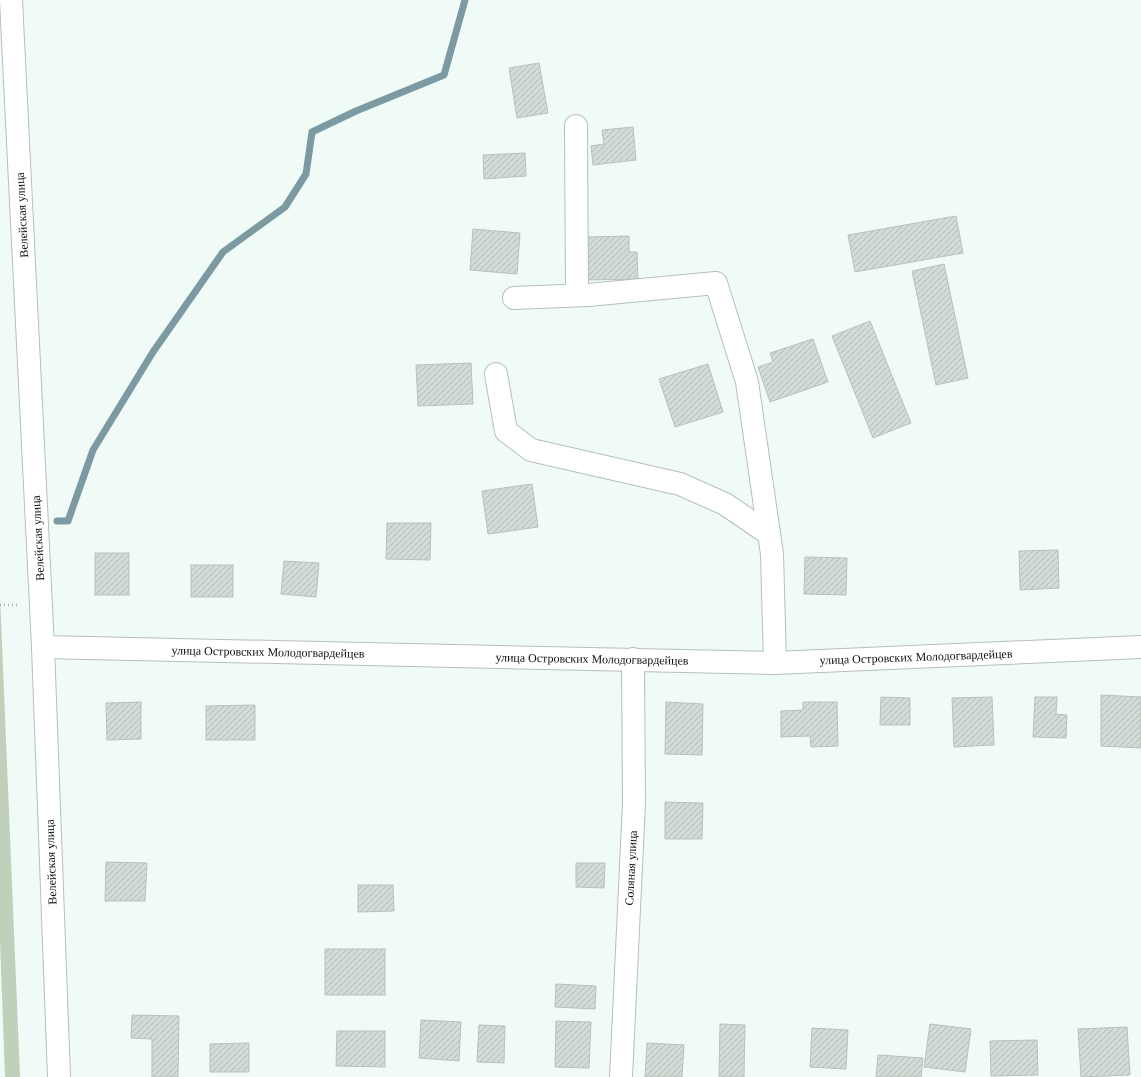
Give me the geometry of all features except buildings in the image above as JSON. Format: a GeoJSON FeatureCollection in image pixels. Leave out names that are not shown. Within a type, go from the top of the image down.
{"type":"FeatureCollection","features":[{"type":"Feature","properties":{"kind":"street","name":"Велейская улица"},"geometry":{"type":"LineString","coordinates":[[11,0],[43,647],[59,1077]]}},
{"type":"Feature","properties":{"kind":"street"},"geometry":{"type":"LineString","coordinates":[[576,126],[577,295]]}},
{"type":"Feature","properties":{"kind":"street"},"geometry":{"type":"LineString","coordinates":[[514,298],[577,295],[716,283],[747,382],[772,554],[775,663]]}},
{"type":"Feature","properties":{"kind":"street"},"geometry":{"type":"LineString","coordinates":[[496,374],[506,431],[531,450],[680,484],[725,504],[769,534]]}},
{"type":"Feature","properties":{"kind":"street","name":"улица Островских Молодогвардейцев"},"geometry":{"type":"LineString","coordinates":[[43,647],[775,663],[1141,647]]}},
{"type":"Feature","properties":{"kind":"street","name":"Соляная улица"},"geometry":{"type":"LineString","coordinates":[[621,1077],[634,803],[633,659]]}},
{"type":"Feature","properties":{"kind":"green space"},"geometry":{"type":"Polygon","coordinates":[[[0,595],[20,1077],[5,1077],[0,941],[0,595]]]}},
{"type":"Feature","properties":{"kind":"waterway"},"geometry":{"type":"LineString","coordinates":[[57,521],[68,521],[93,450],[153,352],[223,252],[285,207],[306,174],[312,132],[356,111],[444,75],[465,0]]}}]}
